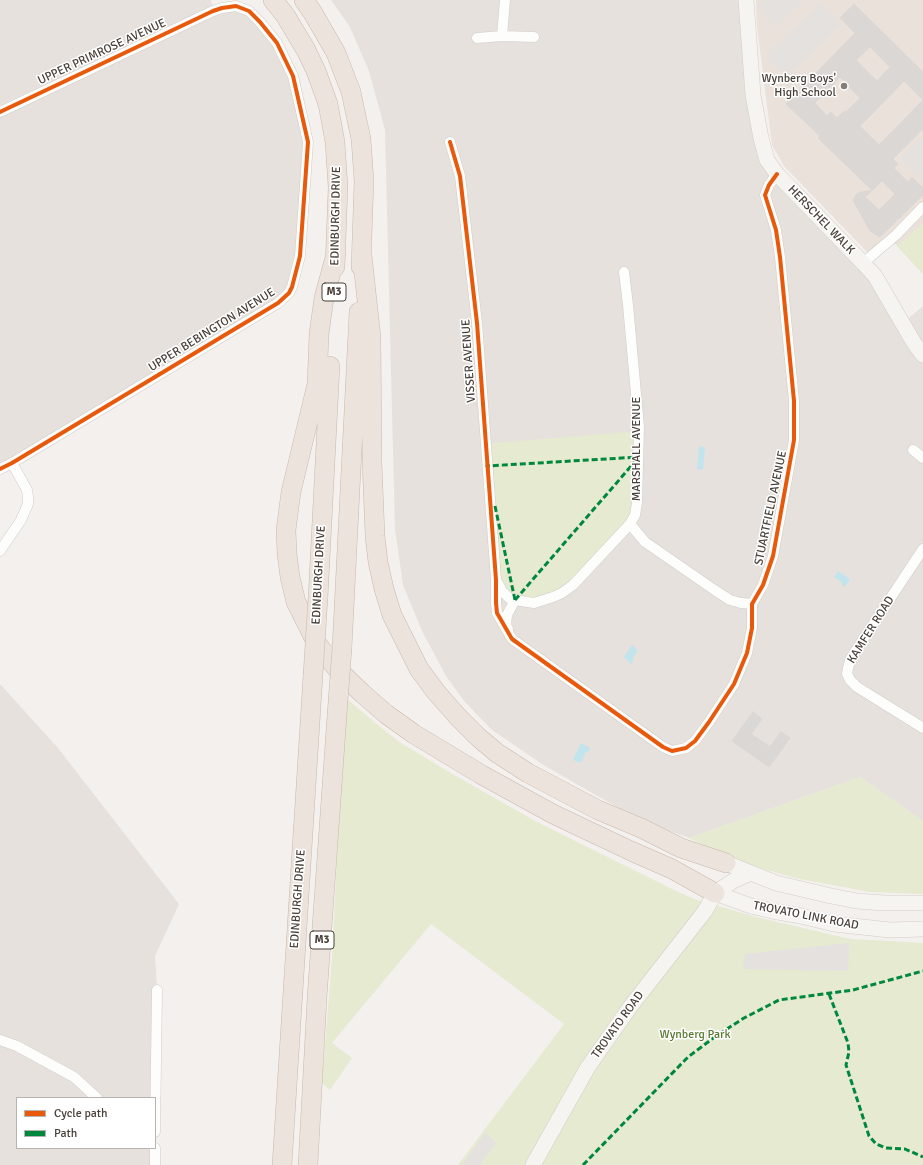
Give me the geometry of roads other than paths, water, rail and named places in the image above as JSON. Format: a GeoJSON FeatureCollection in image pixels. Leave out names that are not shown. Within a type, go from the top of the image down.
{"type":"FeatureCollection","features":[{"type":"Feature","properties":{"kind":"highway","name":"EDINBURGH DRIVE"},"geometry":{"type":"LineString","coordinates":[[273,0],[285,15],[306,50],[316,71],[328,104],[335,142],[338,187],[336,254],[318,598],[282,1165]]}},
{"type":"Feature","properties":{"kind":"highway","name":"M3"},"geometry":{"type":"LineString","coordinates":[[304,0],[336,53],[351,92],[361,139],[364,181],[362,254],[342,648],[316,1021],[308,1165]]}},
{"type":"Feature","properties":{"kind":"highway"},"geometry":{"type":"LineString","coordinates":[[336,254],[324,298],[319,334],[317,384],[291,492],[286,530],[289,570],[296,602],[317,644],[338,670],[363,694],[386,714],[414,734],[482,775],[553,814],[672,869],[715,893]]}},
{"type":"Feature","properties":{"kind":"highway"},"geometry":{"type":"LineString","coordinates":[[362,254],[371,337],[375,536],[378,562],[392,615],[419,669],[436,692],[478,737],[497,753],[528,773],[598,810],[681,848],[726,863]]}},
{"type":"Feature","properties":{"kind":"highway"},"geometry":{"type":"LineString","coordinates":[[681,848],[708,868],[714,880],[715,893]]}},
{"type":"Feature","properties":{"kind":"main road","name":"HERSCHEL WALK"},"geometry":{"type":"LineString","coordinates":[[746,0],[753,95],[760,138],[767,160],[777,174],[863,263],[879,282],[914,343],[923,355]]}},
{"type":"Feature","properties":{"kind":"main road","name":"TROVATO LINK ROAD"},"geometry":{"type":"LineString","coordinates":[[726,863],[776,883],[857,901],[923,903]]}},
{"type":"Feature","properties":{"kind":"main road"},"geometry":{"type":"LineString","coordinates":[[715,893],[733,881],[751,873]]}},
{"type":"Feature","properties":{"kind":"main road","name":"TROVATO LINK ROAD"},"geometry":{"type":"LineString","coordinates":[[715,893],[772,912],[801,916],[834,924],[890,930],[923,929]]}},
{"type":"Feature","properties":{"kind":"main road","name":"TROVATO ROAD"},"geometry":{"type":"LineString","coordinates":[[533,1165],[588,1067],[630,1007],[705,911],[715,893]]}},
{"type":"Feature","properties":{"kind":"main road"},"geometry":{"type":"LineString","coordinates":[[705,911],[733,898]]}},
{"type":"Feature","properties":{"kind":"street"},"geometry":{"type":"LineString","coordinates":[[502,36],[505,0]]}},
{"type":"Feature","properties":{"kind":"street","name":"UPPER BEBINGTON AVENUE"},"geometry":{"type":"LineString","coordinates":[[0,469],[278,303],[289,293],[292,287],[300,256],[308,142],[293,76],[277,43],[250,11],[236,6],[213,11]]}},
{"type":"Feature","properties":{"kind":"street","name":"UPPER PRIMROSE AVENUE"},"geometry":{"type":"LineString","coordinates":[[0,112],[213,11]]}},
{"type":"Feature","properties":{"kind":"street"},"geometry":{"type":"LineString","coordinates":[[477,38],[502,36],[534,37]]}},
{"type":"Feature","properties":{"kind":"street","name":"VISSER AVENUE"},"geometry":{"type":"LineString","coordinates":[[450,142],[460,176],[476,315],[496,580]]}},
{"type":"Feature","properties":{"kind":"street","name":"STUARTFIELD AVENUE"},"geometry":{"type":"LineString","coordinates":[[496,580],[497,613],[512,639],[663,747],[672,751],[679,750],[686,748],[695,741],[734,684],[747,653],[752,628],[752,604],[763,584],[773,556],[794,440],[794,401],[780,258],[776,230],[765,195],[769,185],[777,174]]}},
{"type":"Feature","properties":{"kind":"street"},"geometry":{"type":"LineString","coordinates":[[863,263],[896,235],[923,207]]}},
{"type":"Feature","properties":{"kind":"street","name":"MARSHALL AVENUE"},"geometry":{"type":"LineString","coordinates":[[624,272],[639,427],[637,502],[635,515],[630,524]]}},
{"type":"Feature","properties":{"kind":"street"},"geometry":{"type":"LineString","coordinates":[[913,450],[923,458]]}},
{"type":"Feature","properties":{"kind":"street"},"geometry":{"type":"LineString","coordinates":[[0,551],[20,520],[28,504],[27,490],[12,463]]}},
{"type":"Feature","properties":{"kind":"street"},"geometry":{"type":"LineString","coordinates":[[496,580],[502,591],[509,598],[515,600],[538,602],[562,593],[573,584],[630,524],[645,542],[716,591],[730,600],[752,604]]}},
{"type":"Feature","properties":{"kind":"street","name":"KAMFER ROAD"},"geometry":{"type":"LineString","coordinates":[[923,549],[851,658],[847,674],[850,680],[857,687],[923,728]]}},
{"type":"Feature","properties":{"kind":"street"},"geometry":{"type":"LineString","coordinates":[[512,639],[506,625],[507,614],[515,600]]}},
{"type":"Feature","properties":{"kind":"street"},"geometry":{"type":"LineString","coordinates":[[155,1097],[157,990]]}},
{"type":"Feature","properties":{"kind":"street"},"geometry":{"type":"LineString","coordinates":[[0,1040],[17,1046],[74,1077],[96,1097]]}},
{"type":"Feature","properties":{"kind":"street"},"geometry":{"type":"LineString","coordinates":[[154,1149],[155,1165]]}},
{"type":"Feature","properties":{"kind":"water"},"geometry":{"type":"Polygon","coordinates":[[[699,446],[705,447],[703,470],[697,469],[699,446]]]}},
{"type":"Feature","properties":{"kind":"water"},"geometry":{"type":"Polygon","coordinates":[[[838,571],[850,579],[845,587],[841,584],[842,582],[834,577],[838,571]]]}},
{"type":"Feature","properties":{"kind":"water"},"geometry":{"type":"Polygon","coordinates":[[[632,645],[636,648],[637,652],[631,664],[624,657],[632,645]]]}},
{"type":"Feature","properties":{"kind":"water"},"geometry":{"type":"Polygon","coordinates":[[[581,743],[590,748],[588,752],[586,752],[581,763],[573,760],[581,743]]]}},
{"type":"Feature","properties":{"kind":"place","name":"Wynberg Boys' High School"},"geometry":{"type":"Point","coordinates":[844,86]}},
{"type":"Feature","properties":{"kind":"park label","name":"Wynberg Park"},"geometry":{"type":"Point","coordinates":[695,1035]}}]}
